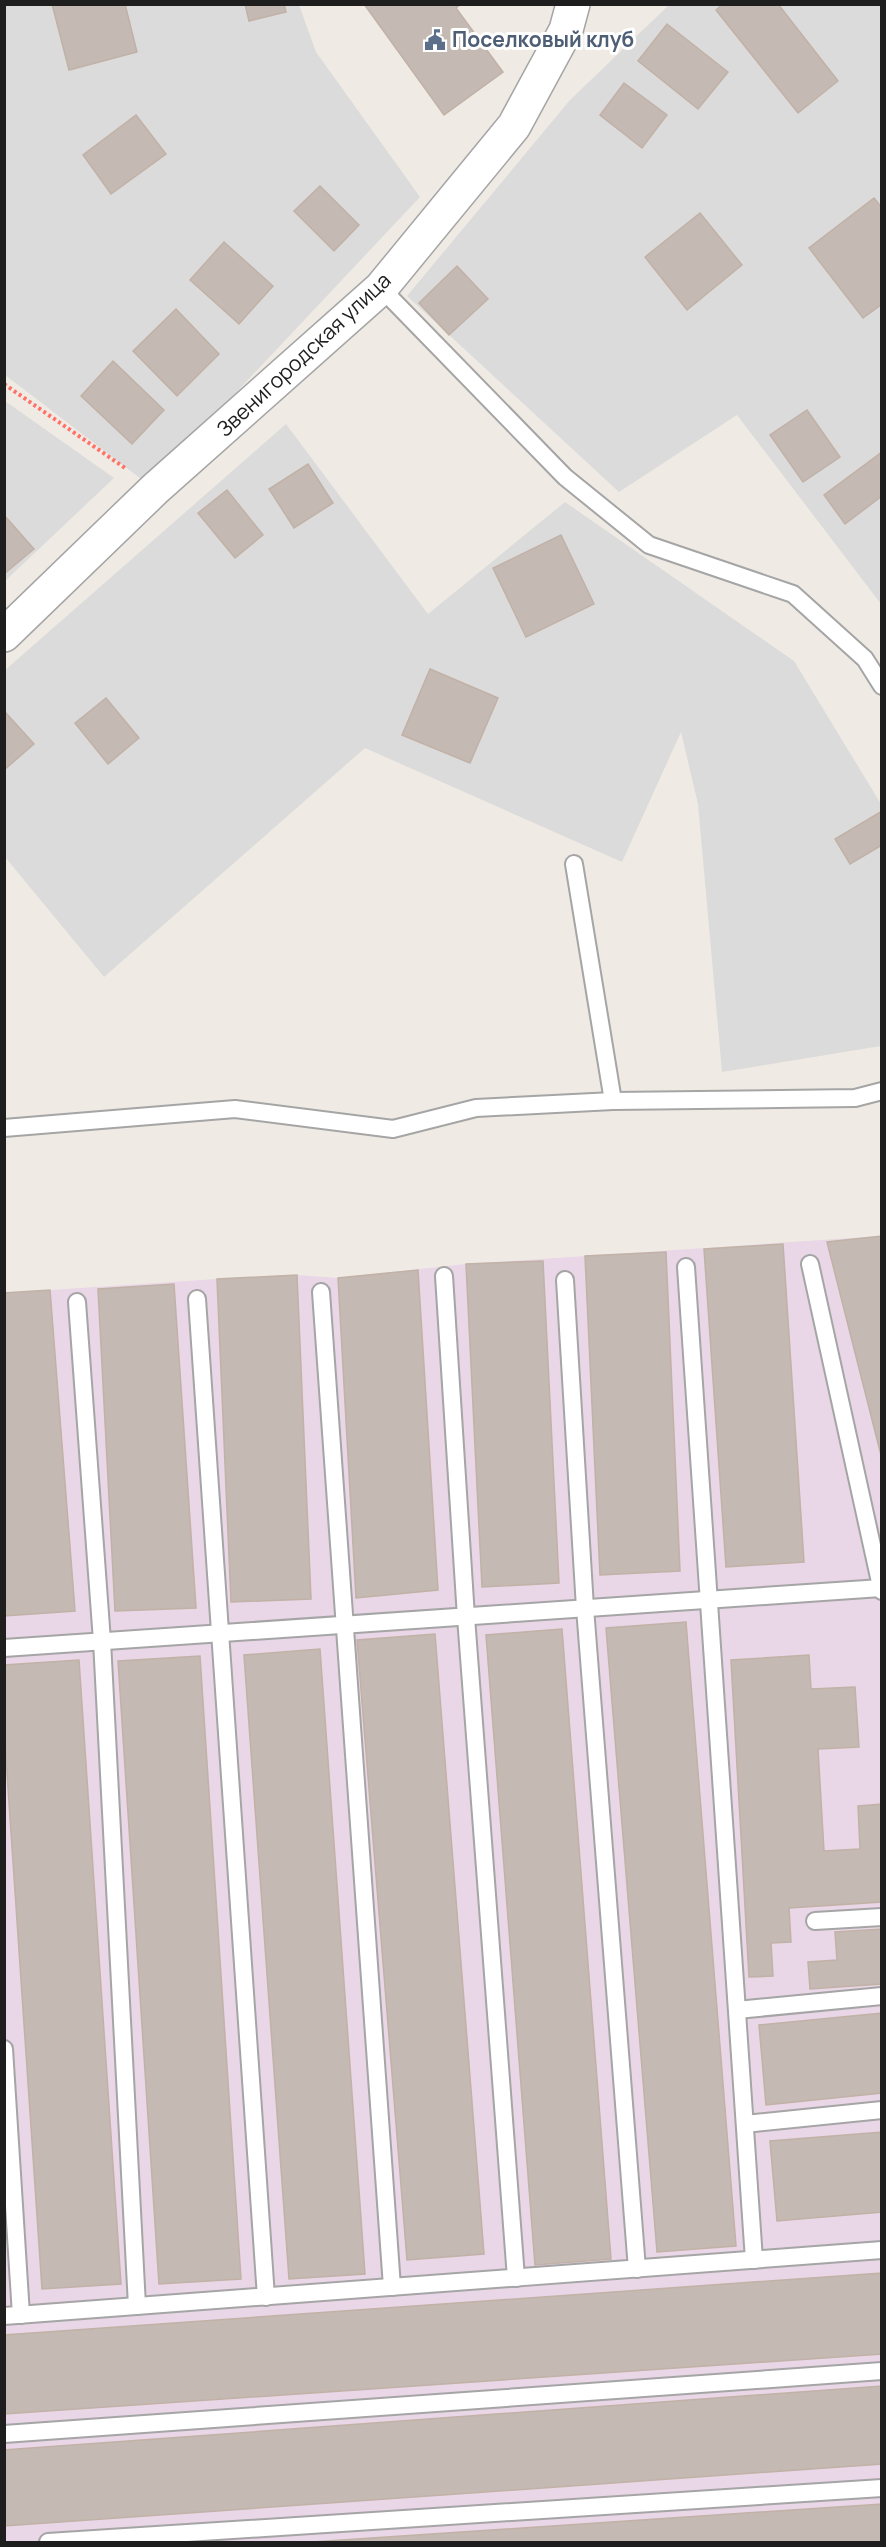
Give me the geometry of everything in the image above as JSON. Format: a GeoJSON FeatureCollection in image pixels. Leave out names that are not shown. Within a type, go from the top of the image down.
{"type":"FeatureCollection","features":[{"type":"Feature","properties":{"kind":"street","name":"Звенигородская улица"},"geometry":{"type":"LineString","coordinates":[[4,635],[155,489],[381,288],[514,126],[566,30],[573,4]]}},
{"type":"Feature","properties":{"kind":"lane"},"geometry":{"type":"LineString","coordinates":[[381,288],[565,477],[649,545],[793,594],[866,659],[882,686]]}},
{"type":"Feature","properties":{"kind":"lane"},"geometry":{"type":"LineString","coordinates":[[574,864],[613,1101]]}},
{"type":"Feature","properties":{"kind":"lane"},"geometry":{"type":"LineString","coordinates":[[4,1128],[235,1109],[393,1129],[476,1108],[613,1101],[855,1098],[882,1091]]}},
{"type":"Feature","properties":{"kind":"lane"},"geometry":{"type":"LineString","coordinates":[[4,1648],[881,1590],[810,1264]]}},
{"type":"Feature","properties":{"kind":"lane"},"geometry":{"type":"LineString","coordinates":[[686,1267],[754,2260]]}},
{"type":"Feature","properties":{"kind":"lane"},"geometry":{"type":"LineString","coordinates":[[444,1276],[466,1617],[516,2278]]}},
{"type":"Feature","properties":{"kind":"lane"},"geometry":{"type":"LineString","coordinates":[[565,1281],[585,1608],[638,2269]]}},
{"type":"Feature","properties":{"kind":"lane"},"geometry":{"type":"LineString","coordinates":[[321,1292],[392,2287]]}},
{"type":"Feature","properties":{"kind":"lane"},"geometry":{"type":"LineString","coordinates":[[196,1299],[266,2297]]}},
{"type":"Feature","properties":{"kind":"lane"},"geometry":{"type":"LineString","coordinates":[[77,1302],[102,1641],[137,2306]]}},
{"type":"Feature","properties":{"kind":"lane"},"geometry":{"type":"LineString","coordinates":[[814,1921],[882,1917]]}},
{"type":"Feature","properties":{"kind":"lane"},"geometry":{"type":"LineString","coordinates":[[737,2010],[882,1996]]}},
{"type":"Feature","properties":{"kind":"lane"},"geometry":{"type":"LineString","coordinates":[[4,2049],[13,2316],[882,2250]]}},
{"type":"Feature","properties":{"kind":"lane"},"geometry":{"type":"LineString","coordinates":[[745,2124],[882,2110]]}},
{"type":"Feature","properties":{"kind":"lane"},"geometry":{"type":"LineString","coordinates":[[4,2434],[882,2371]]}},
{"type":"Feature","properties":{"kind":"lane"},"geometry":{"type":"LineString","coordinates":[[48,2542],[882,2488]]}},
{"type":"Feature","properties":{"kind":"path"},"geometry":{"type":"LineString","coordinates":[[4,384],[155,489]]}},
{"type":"Feature","properties":{"kind":"shaded area"},"geometry":{"type":"Polygon","coordinates":[[[4,5],[299,5],[316,52],[420,197],[149,485],[5,375],[4,5]]]}},
{"type":"Feature","properties":{"kind":"shaded area"},"geometry":{"type":"Polygon","coordinates":[[[669,5],[881,5],[881,604],[737,415],[619,492],[407,296],[570,100],[669,5]]]}},
{"type":"Feature","properties":{"kind":"shaded area"},"geometry":{"type":"Polygon","coordinates":[[[5,401],[114,478],[5,581],[5,401]]]}},
{"type":"Feature","properties":{"kind":"shaded area"},"geometry":{"type":"Polygon","coordinates":[[[286,424],[428,614],[565,502],[794,661],[881,804],[881,1046],[722,1072],[698,804],[681,732],[622,862],[365,748],[104,977],[5,857],[4,671],[286,424]]]}},
{"type":"Feature","properties":{"kind":"shaded area"},"geometry":{"type":"Polygon","coordinates":[[[881,1236],[881,2542],[5,2542],[5,1293],[297,1275],[338,1278],[466,1264],[881,1236]]]}},
{"type":"Feature","properties":{"kind":"building"},"geometry":{"type":"Polygon","coordinates":[[[52,4],[125,4],[137,52],[69,70],[52,4]]]}},
{"type":"Feature","properties":{"kind":"building"},"geometry":{"type":"Polygon","coordinates":[[[245,4],[284,4],[286,12],[249,21],[245,4]]]}},
{"type":"Feature","properties":{"kind":"building","name":"Поселковый клуб"},"geometry":{"type":"Polygon","coordinates":[[[364,4],[461,4],[456,8],[503,72],[444,115],[364,4]]]}},
{"type":"Feature","properties":{"kind":"building"},"geometry":{"type":"Polygon","coordinates":[[[723,4],[778,4],[838,81],[798,113],[716,10],[723,4]]]}},
{"type":"Feature","properties":{"kind":"building"},"geometry":{"type":"Polygon","coordinates":[[[667,24],[728,72],[698,109],[638,61],[667,24]]]}},
{"type":"Feature","properties":{"kind":"building"},"geometry":{"type":"Polygon","coordinates":[[[624,83],[667,115],[642,148],[600,115],[624,83]]]}},
{"type":"Feature","properties":{"kind":"building"},"geometry":{"type":"Polygon","coordinates":[[[136,115],[166,154],[111,194],[83,155],[136,115]]]}},
{"type":"Feature","properties":{"kind":"building"},"geometry":{"type":"Polygon","coordinates":[[[320,186],[359,225],[334,251],[294,211],[320,186]]]}},
{"type":"Feature","properties":{"kind":"building"},"geometry":{"type":"Polygon","coordinates":[[[874,198],[882,208],[882,304],[863,318],[809,248],[874,198]]]}},
{"type":"Feature","properties":{"kind":"building"},"geometry":{"type":"Polygon","coordinates":[[[700,213],[742,265],[687,310],[645,257],[700,213]]]}},
{"type":"Feature","properties":{"kind":"building"},"geometry":{"type":"Polygon","coordinates":[[[224,242],[273,286],[239,324],[190,280],[224,242]]]}},
{"type":"Feature","properties":{"kind":"building"},"geometry":{"type":"Polygon","coordinates":[[[457,266],[488,299],[449,335],[419,303],[457,266]]]}},
{"type":"Feature","properties":{"kind":"building"},"geometry":{"type":"Polygon","coordinates":[[[176,309],[219,354],[177,396],[133,351],[176,309]]]}},
{"type":"Feature","properties":{"kind":"building"},"geometry":{"type":"Polygon","coordinates":[[[113,361],[164,410],[132,444],[81,396],[113,361]]]}},
{"type":"Feature","properties":{"kind":"building"},"geometry":{"type":"Polygon","coordinates":[[[807,410],[840,457],[803,482],[770,435],[807,410]]]}},
{"type":"Feature","properties":{"kind":"building"},"geometry":{"type":"Polygon","coordinates":[[[882,452],[882,496],[845,524],[824,495],[882,452]]]}},
{"type":"Feature","properties":{"kind":"building"},"geometry":{"type":"Polygon","coordinates":[[[308,464],[333,503],[294,528],[269,489],[308,464]]]}},
{"type":"Feature","properties":{"kind":"building"},"geometry":{"type":"Polygon","coordinates":[[[227,490],[263,535],[235,558],[198,513],[227,490]]]}},
{"type":"Feature","properties":{"kind":"building"},"geometry":{"type":"Polygon","coordinates":[[[4,515],[34,549],[4,574],[4,515]]]}},
{"type":"Feature","properties":{"kind":"building"},"geometry":{"type":"Polygon","coordinates":[[[561,535],[594,604],[526,637],[493,568],[561,535]]]}},
{"type":"Feature","properties":{"kind":"building"},"geometry":{"type":"Polygon","coordinates":[[[430,669],[498,698],[470,763],[402,735],[430,669]]]}},
{"type":"Feature","properties":{"kind":"building"},"geometry":{"type":"Polygon","coordinates":[[[106,698],[139,738],[108,764],[75,723],[106,698]]]}},
{"type":"Feature","properties":{"kind":"building"},"geometry":{"type":"Polygon","coordinates":[[[6,713],[34,744],[4,770],[4,714],[6,713]]]}},
{"type":"Feature","properties":{"kind":"building"},"geometry":{"type":"Polygon","coordinates":[[[882,811],[882,845],[850,864],[835,839],[882,811]]]}},
{"type":"Feature","properties":{"kind":"building"},"geometry":{"type":"Polygon","coordinates":[[[882,1236],[882,1459],[827,1242],[882,1236]]]}},
{"type":"Feature","properties":{"kind":"building"},"geometry":{"type":"Polygon","coordinates":[[[783,1244],[804,1562],[726,1567],[704,1249],[783,1244]]]}},
{"type":"Feature","properties":{"kind":"building"},"geometry":{"type":"Polygon","coordinates":[[[666,1252],[680,1571],[600,1575],[585,1256],[666,1252]]]}},
{"type":"Feature","properties":{"kind":"building"},"geometry":{"type":"Polygon","coordinates":[[[543,1261],[559,1583],[482,1587],[466,1264],[543,1261]]]}},
{"type":"Feature","properties":{"kind":"building"},"geometry":{"type":"Polygon","coordinates":[[[418,1270],[438,1590],[356,1598],[338,1278],[418,1270]]]}},
{"type":"Feature","properties":{"kind":"building"},"geometry":{"type":"Polygon","coordinates":[[[297,1275],[311,1599],[231,1602],[217,1279],[297,1275]]]}},
{"type":"Feature","properties":{"kind":"building"},"geometry":{"type":"Polygon","coordinates":[[[174,1284],[196,1608],[115,1611],[98,1289],[174,1284]]]}},
{"type":"Feature","properties":{"kind":"building"},"geometry":{"type":"Polygon","coordinates":[[[50,1290],[75,1611],[4,1616],[4,1293],[50,1290]]]}},
{"type":"Feature","properties":{"kind":"building"},"geometry":{"type":"Polygon","coordinates":[[[686,1622],[736,2246],[657,2252],[606,1628],[686,1622]]]}},
{"type":"Feature","properties":{"kind":"building"},"geometry":{"type":"Polygon","coordinates":[[[562,1629],[611,2259],[535,2265],[486,1635],[562,1629]]]}},
{"type":"Feature","properties":{"kind":"building"},"geometry":{"type":"Polygon","coordinates":[[[435,1634],[484,2254],[407,2260],[357,1640],[435,1634]]]}},
{"type":"Feature","properties":{"kind":"building"},"geometry":{"type":"Polygon","coordinates":[[[320,1649],[365,2274],[289,2279],[244,1655],[320,1649]]]}},
{"type":"Feature","properties":{"kind":"building"},"geometry":{"type":"Polygon","coordinates":[[[809,1655],[811,1689],[855,1687],[859,1747],[818,1749],[824,1851],[860,1849],[858,1806],[882,1804],[882,1902],[789,1908],[791,1942],[771,1943],[773,1976],[749,1977],[731,1660],[809,1655]]]}},
{"type":"Feature","properties":{"kind":"building"},"geometry":{"type":"Polygon","coordinates":[[[200,1656],[241,2279],[159,2284],[118,1661],[200,1656]]]}},
{"type":"Feature","properties":{"kind":"building"},"geometry":{"type":"Polygon","coordinates":[[[79,1660],[121,2284],[42,2289],[4,1729],[4,1665],[79,1660]]]}},
{"type":"Feature","properties":{"kind":"building"},"geometry":{"type":"Polygon","coordinates":[[[882,1929],[882,1984],[810,1989],[808,1962],[837,1960],[835,1932],[882,1929]]]}},
{"type":"Feature","properties":{"kind":"building"},"geometry":{"type":"Polygon","coordinates":[[[882,2013],[882,2093],[766,2105],[759,2025],[882,2013]]]}},
{"type":"Feature","properties":{"kind":"building"},"geometry":{"type":"Polygon","coordinates":[[[882,2132],[882,2212],[777,2221],[770,2141],[882,2132]]]}},
{"type":"Feature","properties":{"kind":"building"},"geometry":{"type":"Polygon","coordinates":[[[882,2273],[882,2354],[4,2414],[4,2335],[882,2273]]]}},
{"type":"Feature","properties":{"kind":"building"},"geometry":{"type":"Polygon","coordinates":[[[882,2386],[882,2464],[4,2526],[4,2450],[882,2386]]]}},
{"type":"Feature","properties":{"kind":"building"},"geometry":{"type":"Polygon","coordinates":[[[882,2504],[882,2542],[312,2542],[882,2504]]]}},
{"type":"Feature","properties":{"kind":"place","name":"Поселковый клуб"},"geometry":{"type":"Point","coordinates":[435,40]}}]}
